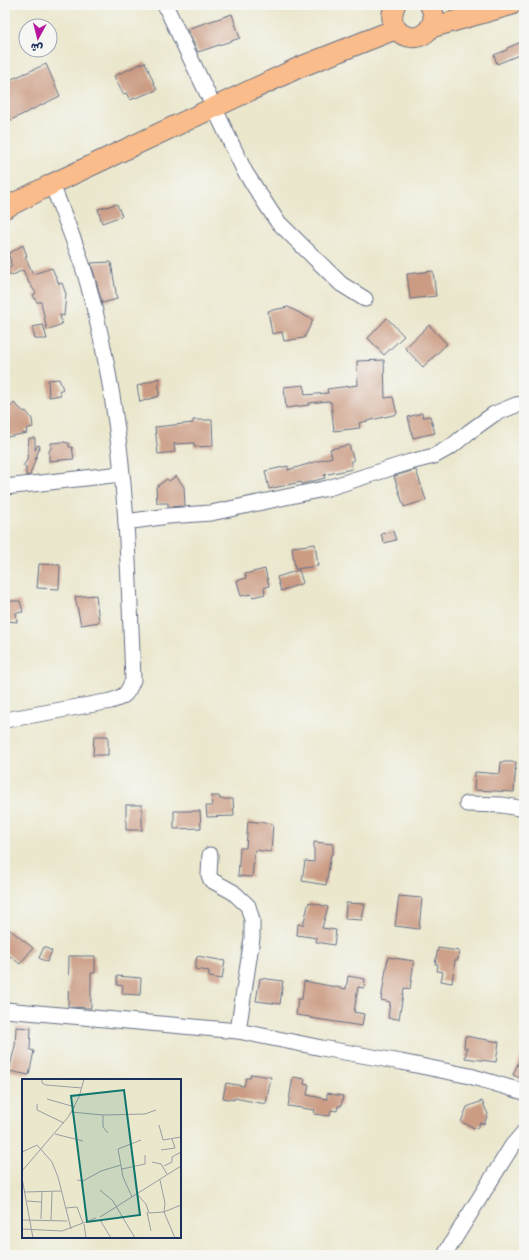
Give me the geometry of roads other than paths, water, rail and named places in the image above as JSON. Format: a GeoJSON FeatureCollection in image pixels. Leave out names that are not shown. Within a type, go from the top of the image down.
{"type":"FeatureCollection","features":[{"type":"Feature","properties":{"kind":"main road"},"geometry":{"type":"LineString","coordinates":[[396,5],[392,17],[393,24],[401,34],[414,37],[426,33],[430,28],[434,16],[430,5]]}},
{"type":"Feature","properties":{"kind":"main road"},"geometry":{"type":"LineString","coordinates":[[430,28],[511,5]]}},
{"type":"Feature","properties":{"kind":"main road"},"geometry":{"type":"LineString","coordinates":[[5,208],[52,184],[300,67],[396,29]]}},
{"type":"Feature","properties":{"kind":"street"},"geometry":{"type":"LineString","coordinates":[[164,5],[245,172],[277,221],[341,284],[365,299]]}},
{"type":"Feature","properties":{"kind":"street"},"geometry":{"type":"LineString","coordinates":[[5,720],[111,701],[123,697],[129,690],[133,680],[126,522],[122,474],[112,401],[100,335],[89,291],[76,248],[52,184]]}},
{"type":"Feature","properties":{"kind":"street"},"geometry":{"type":"LineString","coordinates":[[126,522],[168,516],[212,513],[328,488],[434,456],[452,446],[494,414],[516,405],[524,404]]}},
{"type":"Feature","properties":{"kind":"street"},"geometry":{"type":"LineString","coordinates":[[5,487],[122,474]]}},
{"type":"Feature","properties":{"kind":"street"},"geometry":{"type":"LineString","coordinates":[[467,804],[502,805],[524,809]]}},
{"type":"Feature","properties":{"kind":"street"},"geometry":{"type":"LineString","coordinates":[[210,855],[209,875],[211,880],[234,892],[248,906],[252,920],[252,938],[238,1031]]}},
{"type":"Feature","properties":{"kind":"street"},"geometry":{"type":"LineString","coordinates":[[5,1010],[238,1031],[470,1076],[524,1092]]}},
{"type":"Feature","properties":{"kind":"street"},"geometry":{"type":"LineString","coordinates":[[445,1255],[450,1244],[518,1149],[524,1132]]}}]}
